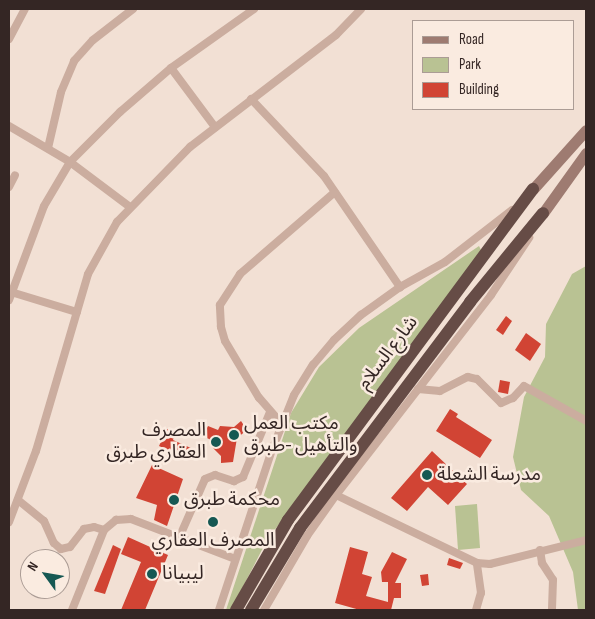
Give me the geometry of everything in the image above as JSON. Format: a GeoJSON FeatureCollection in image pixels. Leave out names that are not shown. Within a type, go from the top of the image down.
{"type":"FeatureCollection","features":[{"type":"Feature","properties":{"kind":"highway","name":"شارع السلام"},"geometry":{"type":"LineString","coordinates":[[236,610],[288,520],[533,189]]}},
{"type":"Feature","properties":{"kind":"highway","name":"شارع السلام"},"geometry":{"type":"LineString","coordinates":[[251,610],[300,528],[470,302],[543,213]]}},
{"type":"Feature","properties":{"kind":"main road","name":"شارع السلام"},"geometry":{"type":"LineString","coordinates":[[533,189],[586,130]]}},
{"type":"Feature","properties":{"kind":"main road","name":"شارع السلام"},"geometry":{"type":"LineString","coordinates":[[543,213],[586,154]]}},
{"type":"Feature","properties":{"kind":"street"},"geometry":{"type":"LineString","coordinates":[[9,39],[25,9]]}},
{"type":"Feature","properties":{"kind":"street"},"geometry":{"type":"LineString","coordinates":[[48,148],[63,84],[74,61],[93,40],[133,9]]}},
{"type":"Feature","properties":{"kind":"street"},"geometry":{"type":"LineString","coordinates":[[76,312],[10,296],[12,276],[44,206],[70,162],[120,112],[171,68],[254,9]]}},
{"type":"Feature","properties":{"kind":"street"},"geometry":{"type":"LineString","coordinates":[[9,522],[49,409],[76,312],[96,256],[130,207],[215,127],[336,35],[361,9]]}},
{"type":"Feature","properties":{"kind":"street"},"geometry":{"type":"LineString","coordinates":[[171,68],[215,127]]}},
{"type":"Feature","properties":{"kind":"street"},"geometry":{"type":"LineString","coordinates":[[251,99],[309,159],[335,192],[400,287]]}},
{"type":"Feature","properties":{"kind":"street"},"geometry":{"type":"LineString","coordinates":[[9,126],[70,162],[130,207]]}},
{"type":"Feature","properties":{"kind":"street"},"geometry":{"type":"LineString","coordinates":[[9,187],[16,175]]}},
{"type":"Feature","properties":{"kind":"street"},"geometry":{"type":"LineString","coordinates":[[219,610],[282,424],[294,395],[334,340],[400,287],[472,242],[533,189]]}},
{"type":"Feature","properties":{"kind":"street"},"geometry":{"type":"LineString","coordinates":[[282,424],[270,412],[225,341],[221,327],[220,305],[240,274],[335,192]]}},
{"type":"Feature","properties":{"kind":"street"},"geometry":{"type":"LineString","coordinates":[[264,610],[307,536],[503,278],[543,213]]}},
{"type":"Feature","properties":{"kind":"street"},"geometry":{"type":"LineString","coordinates":[[418,389],[440,391],[468,377],[477,379],[501,403],[513,398],[524,386],[586,421]]}},
{"type":"Feature","properties":{"kind":"street"},"geometry":{"type":"LineString","coordinates":[[179,538],[204,479],[215,475],[234,481],[243,476],[270,412]]}},
{"type":"Feature","properties":{"kind":"street"},"geometry":{"type":"LineString","coordinates":[[336,496],[447,551],[477,563],[490,564],[586,540]]}},
{"type":"Feature","properties":{"kind":"street"},"geometry":{"type":"LineString","coordinates":[[18,500],[39,516],[61,549],[70,547],[84,529],[94,527],[104,530]]}},
{"type":"Feature","properties":{"kind":"street"},"geometry":{"type":"LineString","coordinates":[[72,610],[104,530],[111,522],[126,518],[235,559]]}},
{"type":"Feature","properties":{"kind":"street"},"geometry":{"type":"LineString","coordinates":[[540,550],[542,563],[553,580],[552,610]]}},
{"type":"Feature","properties":{"kind":"street"},"geometry":{"type":"LineString","coordinates":[[476,610],[481,593],[477,563]]}},
{"type":"Feature","properties":{"kind":"green space"},"geometry":{"type":"Polygon","coordinates":[[[479,246],[483,254],[267,540],[231,610],[226,610],[291,413],[319,367],[359,328],[479,246]]]}},
{"type":"Feature","properties":{"kind":"green space"},"geometry":{"type":"Polygon","coordinates":[[[586,266],[586,610],[578,610],[573,572],[549,516],[521,490],[513,457],[524,397],[545,357],[546,324],[572,274],[586,266]]]}},
{"type":"Feature","properties":{"kind":"green space"},"geometry":{"type":"Polygon","coordinates":[[[477,504],[480,548],[458,550],[455,506],[477,504]]]}},
{"type":"Feature","properties":{"kind":"building"},"geometry":{"type":"Polygon","coordinates":[[[506,316],[512,321],[503,335],[496,330],[506,316]]]}},
{"type":"Feature","properties":{"kind":"building"},"geometry":{"type":"Polygon","coordinates":[[[526,333],[541,344],[530,361],[515,350],[526,333]]]}},
{"type":"Feature","properties":{"kind":"building"},"geometry":{"type":"Polygon","coordinates":[[[500,380],[510,382],[508,394],[498,392],[500,380]]]}},
{"type":"Feature","properties":{"kind":"building"},"geometry":{"type":"Polygon","coordinates":[[[450,409],[458,414],[456,417],[492,440],[480,458],[436,431],[450,409]]]}},
{"type":"Feature","properties":{"kind":"building"},"geometry":{"type":"Polygon","coordinates":[[[241,421],[247,430],[237,438],[233,462],[221,463],[221,456],[211,446],[213,441],[203,436],[208,426],[218,430],[220,426],[234,427],[241,421]]]}},
{"type":"Feature","properties":{"kind":"building"},"geometry":{"type":"Polygon","coordinates":[[[167,429],[175,434],[173,440],[193,449],[188,459],[159,446],[167,429]]]}},
{"type":"Feature","properties":{"kind":"building"},"geometry":{"type":"Polygon","coordinates":[[[432,451],[467,484],[448,505],[428,487],[407,511],[391,498],[432,451]]]}},
{"type":"Feature","properties":{"kind":"building"},"geometry":{"type":"Polygon","coordinates":[[[152,465],[183,479],[167,526],[154,520],[157,505],[136,498],[152,465]]]}},
{"type":"Feature","properties":{"kind":"building"},"geometry":{"type":"Polygon","coordinates":[[[128,537],[168,555],[145,610],[121,610],[141,562],[121,554],[128,537]]]}},
{"type":"Feature","properties":{"kind":"building"},"geometry":{"type":"Polygon","coordinates":[[[113,545],[121,549],[105,594],[94,591],[113,545]]]}},
{"type":"Feature","properties":{"kind":"building"},"geometry":{"type":"Polygon","coordinates":[[[350,547],[368,552],[362,574],[372,577],[366,596],[388,602],[388,582],[382,582],[381,572],[392,552],[407,559],[395,583],[401,583],[401,598],[394,598],[391,610],[360,610],[335,603],[350,547]]]}},
{"type":"Feature","properties":{"kind":"building"},"geometry":{"type":"Polygon","coordinates":[[[449,558],[463,563],[460,569],[447,565],[449,558]]]}},
{"type":"Feature","properties":{"kind":"building"},"geometry":{"type":"Polygon","coordinates":[[[428,574],[429,585],[422,586],[420,575],[428,574]]]}},
{"type":"Feature","properties":{"kind":"place","name":"مكتب العمل والتأهيل -طبرق"},"geometry":{"type":"Point","coordinates":[234,435]}},
{"type":"Feature","properties":{"kind":"place","name":"المصرف العقاري طبرق"},"geometry":{"type":"Point","coordinates":[216,442]}},
{"type":"Feature","properties":{"kind":"place","name":"مدرسة الشعلة"},"geometry":{"type":"Point","coordinates":[427,475]}},
{"type":"Feature","properties":{"kind":"place","name":"محكمة طبرق"},"geometry":{"type":"Point","coordinates":[174,500]}},
{"type":"Feature","properties":{"kind":"place","name":"المصرف العقاري"},"geometry":{"type":"Point","coordinates":[213,522]}},
{"type":"Feature","properties":{"kind":"place","name":"ليبيانا"},"geometry":{"type":"Point","coordinates":[152,574]}}]}
